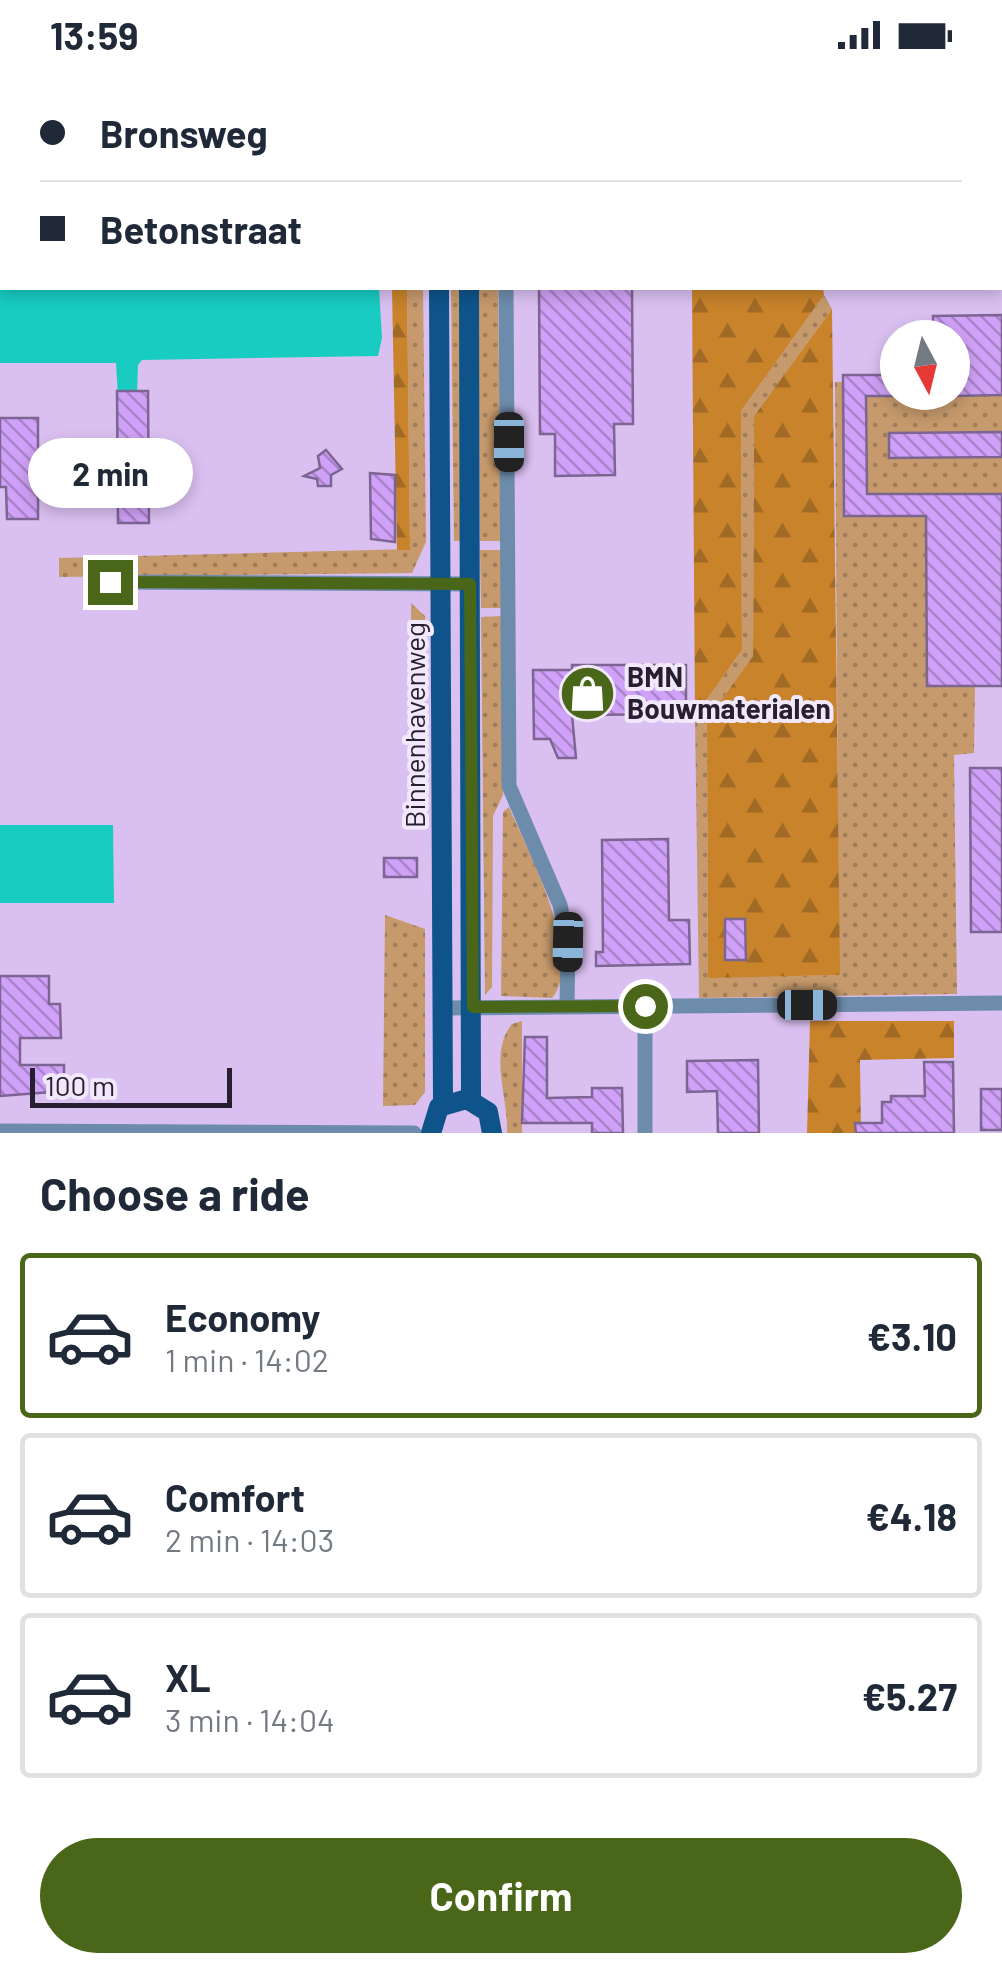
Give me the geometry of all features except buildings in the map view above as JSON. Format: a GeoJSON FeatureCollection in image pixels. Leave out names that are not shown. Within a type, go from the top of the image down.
{"type":"FeatureCollection","features":[{"type":"Feature","properties":{"kind":"main road","name":"Binnenhavenweg"},"geometry":{"type":"LineString","coordinates":[[435,1118],[443,1008],[440,290]]}},
{"type":"Feature","properties":{"kind":"main road","name":"Binnenhavenweg"},"geometry":{"type":"LineString","coordinates":[[468,290],[473,1007],[470,1100]]}},
{"type":"Feature","properties":{"kind":"main road"},"geometry":{"type":"LineString","coordinates":[[435,1118],[470,1100],[488,1112],[492,1133]]}},
{"type":"Feature","properties":{"kind":"street"},"geometry":{"type":"LineString","coordinates":[[506,290],[509,786],[560,904],[568,942],[567,1006]]}},
{"type":"Feature","properties":{"kind":"street"},"geometry":{"type":"LineString","coordinates":[[110,582],[470,584]]}},
{"type":"Feature","properties":{"kind":"street"},"geometry":{"type":"LineString","coordinates":[[443,1008],[1002,1003]]}},
{"type":"Feature","properties":{"kind":"street"},"geometry":{"type":"LineString","coordinates":[[645,1006],[645,1133]]}},
{"type":"Feature","properties":{"kind":"street"},"geometry":{"type":"LineString","coordinates":[[0,1131],[409,1132],[435,1118]]}},
{"type":"Feature","properties":{"kind":"shaded area"},"geometry":{"type":"Polygon","coordinates":[[[0,290],[379,290],[382,338],[378,356],[142,360],[138,365],[137,395],[118,396],[116,363],[0,363],[0,290]]]}},
{"type":"Feature","properties":{"kind":"shaded area"},"geometry":{"type":"Polygon","coordinates":[[[407,290],[423,290],[426,542],[412,573],[59,577],[59,558],[410,549],[407,290]]]}},
{"type":"Feature","properties":{"kind":"shaded area"},"geometry":{"type":"Polygon","coordinates":[[[451,290],[463,290],[465,541],[454,541],[451,290]]]}},
{"type":"Feature","properties":{"kind":"shaded area"},"geometry":{"type":"Polygon","coordinates":[[[478,290],[498,290],[501,541],[480,541],[478,290]]]}},
{"type":"Feature","properties":{"kind":"shaded area"},"geometry":{"type":"Polygon","coordinates":[[[824,295],[832,309],[754,416],[753,656],[707,720],[708,977],[839,975],[835,382],[880,381],[880,410],[970,410],[970,387],[1002,377],[1002,525],[934,526],[932,686],[975,686],[974,753],[954,755],[957,994],[699,998],[695,716],[742,650],[741,411],[824,295]]]}},
{"type":"Feature","properties":{"kind":"shaded area"},"geometry":{"type":"Polygon","coordinates":[[[480,550],[501,550],[501,608],[481,608],[480,550]]]}},
{"type":"Feature","properties":{"kind":"shaded area"},"geometry":{"type":"Polygon","coordinates":[[[411,603],[425,616],[426,807],[413,823],[411,603]]]}},
{"type":"Feature","properties":{"kind":"shaded area"},"geometry":{"type":"Polygon","coordinates":[[[501,616],[503,795],[493,816],[492,987],[485,995],[481,617],[501,616]]]}},
{"type":"Feature","properties":{"kind":"shaded area"},"geometry":{"type":"Polygon","coordinates":[[[509,807],[558,931],[561,980],[552,998],[501,996],[503,812],[509,807]]]}},
{"type":"Feature","properties":{"kind":"shaded area"},"geometry":{"type":"Polygon","coordinates":[[[0,825],[113,825],[114,903],[0,903],[0,825]]]}},
{"type":"Feature","properties":{"kind":"shaded area"},"geometry":{"type":"Polygon","coordinates":[[[385,915],[425,929],[425,1092],[415,1105],[383,1106],[385,915]]]}},
{"type":"Feature","properties":{"kind":"shaded area"},"geometry":{"type":"Polygon","coordinates":[[[522,1021],[522,1133],[507,1133],[501,1049],[512,1024],[522,1021]]]}},
{"type":"Feature","properties":{"kind":"green space"},"geometry":{"type":"Polygon","coordinates":[[[392,290],[407,290],[410,550],[397,550],[392,290]]]}},
{"type":"Feature","properties":{"kind":"green space"},"geometry":{"type":"Polygon","coordinates":[[[692,290],[823,290],[824,295],[741,411],[742,650],[695,716],[692,290]]]}},
{"type":"Feature","properties":{"kind":"green space"},"geometry":{"type":"Polygon","coordinates":[[[832,309],[840,975],[708,978],[707,720],[753,656],[754,416],[832,309]]]}},
{"type":"Feature","properties":{"kind":"green space"},"geometry":{"type":"Polygon","coordinates":[[[810,1021],[954,1021],[954,1058],[860,1060],[861,1133],[807,1133],[810,1021]]]}},
{"type":"Feature","properties":{"kind":"place","name":"BMN Bouwmaterialen"},"geometry":{"type":"Point","coordinates":[588,693]}},
{"type":"Feature","properties":{"kind":"route"},"geometry":{"type":"LineString","coordinates":[[110,582],[364,580],[470,584],[473,1007],[645,1006]]}}]}
